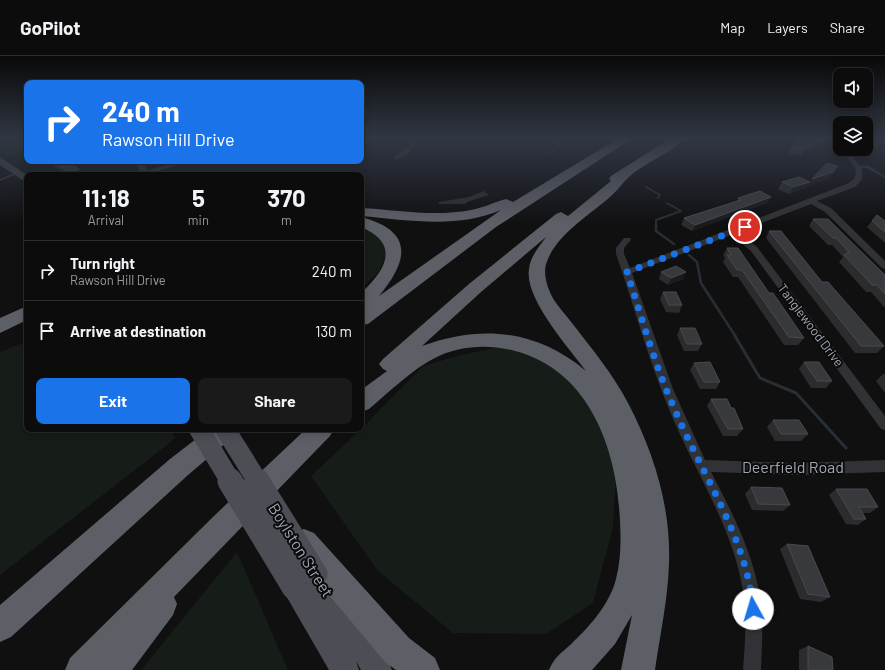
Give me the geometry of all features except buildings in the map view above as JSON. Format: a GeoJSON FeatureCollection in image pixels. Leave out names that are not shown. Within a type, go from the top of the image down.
{"type":"FeatureCollection","features":[{"type":"Feature","properties":{"kind":"highway"},"geometry":{"type":"LineString","coordinates":[[364,317],[442,257],[548,184],[578,167]]}},
{"type":"Feature","properties":{"kind":"highway"},"geometry":{"type":"LineString","coordinates":[[364,389],[418,338],[511,257],[573,208],[634,167]]}},
{"type":"Feature","properties":{"kind":"highway"},"geometry":{"type":"LineString","coordinates":[[627,171],[620,181],[570,222],[550,244],[539,263],[536,277],[545,300],[600,376],[621,411],[634,440],[648,484],[655,547],[652,589],[638,670]]}},
{"type":"Feature","properties":{"kind":"highway"},"geometry":{"type":"LineString","coordinates":[[364,212],[429,218],[463,216],[498,207],[520,195],[548,184]]}},
{"type":"Feature","properties":{"kind":"highway"},"geometry":{"type":"LineString","coordinates":[[364,223],[376,227],[386,234],[392,242],[395,254],[392,267],[373,293],[364,300]]}},
{"type":"Feature","properties":{"kind":"highway"},"geometry":{"type":"LineString","coordinates":[[0,326],[24,314]]}},
{"type":"Feature","properties":{"kind":"highway"},"geometry":{"type":"LineString","coordinates":[[0,340],[24,328]]}},
{"type":"Feature","properties":{"kind":"highway"},"geometry":{"type":"LineString","coordinates":[[364,401],[419,356],[443,347],[480,339],[512,342],[541,350],[566,366],[592,390],[611,423],[629,473],[634,507],[634,561],[629,587],[624,599],[608,625],[584,655],[566,670]]}},
{"type":"Feature","properties":{"kind":"highway"},"geometry":{"type":"LineString","coordinates":[[0,626],[179,467],[222,432]]}},
{"type":"Feature","properties":{"kind":"highway"},"geometry":{"type":"LineString","coordinates":[[82,670],[226,523],[319,432]]}},
{"type":"Feature","properties":{"kind":"highway"},"geometry":{"type":"LineString","coordinates":[[283,466],[325,432]]}},
{"type":"Feature","properties":{"kind":"highway"},"geometry":{"type":"LineString","coordinates":[[284,522],[312,576],[397,650],[423,670]]}},
{"type":"Feature","properties":{"kind":"highway"},"geometry":{"type":"LineString","coordinates":[[111,670],[226,523]]}},
{"type":"Feature","properties":{"kind":"highway"},"geometry":{"type":"LineString","coordinates":[[0,617],[41,590]]}},
{"type":"Feature","properties":{"kind":"main road"},"geometry":{"type":"LineString","coordinates":[[7,167],[24,178]]}},
{"type":"Feature","properties":{"kind":"main road","name":"Boylston Street"},"geometry":{"type":"LineString","coordinates":[[201,432],[312,576],[378,670]]}},
{"type":"Feature","properties":{"kind":"main road","name":"Boylston Street"},"geometry":{"type":"LineString","coordinates":[[228,432],[284,522]]}},
{"type":"Feature","properties":{"kind":"main road","name":"Boylston Street"},"geometry":{"type":"LineString","coordinates":[[312,576],[345,670]]}},
{"type":"Feature","properties":{"kind":"street"},"geometry":{"type":"LineString","coordinates":[[149,172],[167,167]]}},
{"type":"Feature","properties":{"kind":"street"},"geometry":{"type":"LineString","coordinates":[[627,272],[848,187],[856,182],[859,176],[857,167]]}},
{"type":"Feature","properties":{"kind":"street"},"geometry":{"type":"LineString","coordinates":[[812,202],[830,212],[885,266]]}},
{"type":"Feature","properties":{"kind":"street","name":"Tanglewood Drive"},"geometry":{"type":"LineString","coordinates":[[732,232],[752,246],[885,425]]}},
{"type":"Feature","properties":{"kind":"street"},"geometry":{"type":"LineString","coordinates":[[627,240],[621,245],[620,251],[674,409],[737,542],[749,578],[754,623],[752,670]]}},
{"type":"Feature","properties":{"kind":"street","name":"Deerfield Road"},"geometry":{"type":"LineString","coordinates":[[701,466],[796,469],[885,466]]}},
{"type":"Feature","properties":{"kind":"lane"},"geometry":{"type":"LineString","coordinates":[[864,167],[868,167],[885,177]]}},
{"type":"Feature","properties":{"kind":"lane"},"geometry":{"type":"LineString","coordinates":[[0,180],[17,173]]}},
{"type":"Feature","properties":{"kind":"shaded area"},"geometry":{"type":"Polygon","coordinates":[[[484,191],[489,195],[465,204],[439,204],[439,202],[469,197],[484,191]]]}},
{"type":"Feature","properties":{"kind":"shaded area"},"geometry":{"type":"Polygon","coordinates":[[[364,228],[377,233],[388,250],[379,272],[364,285],[364,228]]]}},
{"type":"Feature","properties":{"kind":"shaded area"},"geometry":{"type":"Polygon","coordinates":[[[24,342],[24,432],[171,432],[176,438],[0,575],[0,352],[24,342]]]}},
{"type":"Feature","properties":{"kind":"shaded area"},"geometry":{"type":"Polygon","coordinates":[[[499,347],[535,354],[574,380],[600,419],[617,462],[613,527],[593,603],[546,634],[453,633],[378,571],[311,476],[358,432],[364,432],[364,426],[423,366],[457,356],[499,347]]]}},
{"type":"Feature","properties":{"kind":"shaded area"},"geometry":{"type":"Polygon","coordinates":[[[237,552],[288,670],[141,670],[237,552]]]}},
{"type":"Feature","properties":{"kind":"waterway"},"geometry":{"type":"LineString","coordinates":[[646,187],[660,195],[658,198]]}},
{"type":"Feature","properties":{"kind":"waterway"},"geometry":{"type":"LineString","coordinates":[[667,203],[681,211],[656,220],[656,231],[674,244]]}},
{"type":"Feature","properties":{"kind":"waterway"},"geometry":{"type":"LineString","coordinates":[[689,255],[697,262],[701,283],[736,337]]}},
{"type":"Feature","properties":{"kind":"waterway"},"geometry":{"type":"LineString","coordinates":[[735,336],[760,378],[796,393],[846,448]]}},
{"type":"Feature","properties":{"kind":"route"},"geometry":{"type":"LineString","coordinates":[[745,227],[637,270],[627,272],[674,409],[737,542],[749,578],[753,609]]}}]}
